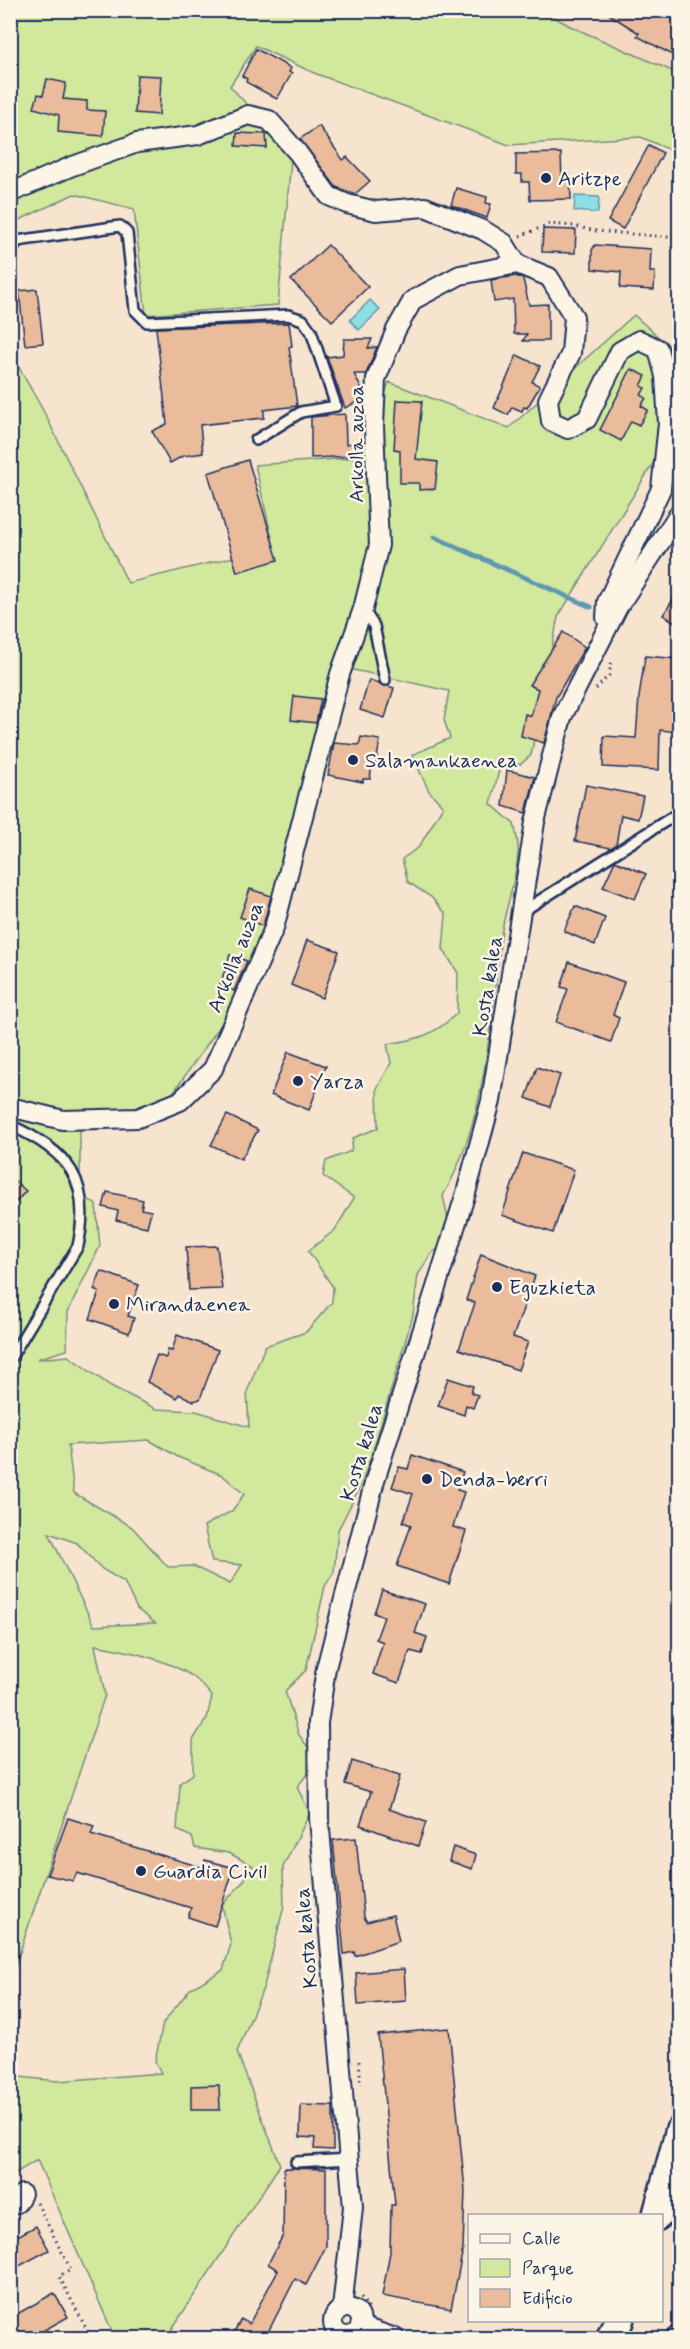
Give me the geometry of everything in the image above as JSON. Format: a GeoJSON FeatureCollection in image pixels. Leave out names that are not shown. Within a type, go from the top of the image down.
{"type":"FeatureCollection","features":[{"type":"Feature","properties":{"kind":"main road"},"geometry":{"type":"LineString","coordinates":[[658,2214],[680,2131]]}},
{"type":"Feature","properties":{"kind":"street"},"geometry":{"type":"LineString","coordinates":[[10,193],[70,167],[137,143],[198,135],[248,115],[269,120],[298,153],[329,196],[347,204],[376,211],[425,207],[483,230],[504,243],[517,264],[549,277],[574,317],[571,353],[548,400],[551,421],[568,429],[587,419],[620,351],[639,340],[658,349],[665,376],[668,424],[661,489],[607,602],[604,630]]}},
{"type":"Feature","properties":{"kind":"street","name":"Arkolla auzoa"},"geometry":{"type":"LineString","coordinates":[[10,1107],[63,1120],[138,1118],[180,1101],[213,1069],[274,928],[340,674],[363,609],[379,545],[374,426],[376,379],[396,330],[414,300],[460,275],[517,264]]}},
{"type":"Feature","properties":{"kind":"street"},"geometry":{"type":"LineString","coordinates":[[604,630],[680,512]]}},
{"type":"Feature","properties":{"kind":"street","name":"Kosta kalea"},"geometry":{"type":"LineString","coordinates":[[342,2309],[353,2207],[319,1818],[319,1715],[326,1668],[375,1480],[466,1192],[491,1101],[535,822],[562,717],[604,630]]}},
{"type":"Feature","properties":{"kind":"street"},"geometry":{"type":"LineString","coordinates":[[342,2309],[355,2310],[360,2317],[360,2326],[351,2336],[335,2335],[333,2319],[342,2309]]}},
{"type":"Feature","properties":{"kind":"street"},"geometry":{"type":"LineString","coordinates":[[360,2326],[395,2338]]}},
{"type":"Feature","properties":{"kind":"street"},"geometry":{"type":"LineString","coordinates":[[675,2338],[680,2333]]}},
{"type":"Feature","properties":{"kind":"lane"},"geometry":{"type":"LineString","coordinates":[[10,256],[16,241],[120,225],[127,233],[135,310],[147,322],[288,315],[303,320],[311,331],[336,406],[301,412],[256,440]]}},
{"type":"Feature","properties":{"kind":"lane"},"geometry":{"type":"LineString","coordinates":[[363,609],[374,626],[385,680]]}},
{"type":"Feature","properties":{"kind":"lane"},"geometry":{"type":"LineString","coordinates":[[521,912],[680,812]]}},
{"type":"Feature","properties":{"kind":"lane"},"geometry":{"type":"LineString","coordinates":[[10,1125],[39,1138],[64,1159],[81,1186],[82,1226],[78,1246],[10,1359]]}},
{"type":"Feature","properties":{"kind":"lane"},"geometry":{"type":"LineString","coordinates":[[296,2162],[350,2160]]}},
{"type":"Feature","properties":{"kind":"path"},"geometry":{"type":"LineString","coordinates":[[504,243],[550,224],[574,225],[596,231],[680,238]]}},
{"type":"Feature","properties":{"kind":"path"},"geometry":{"type":"LineString","coordinates":[[16,2200],[34,2196],[71,2270],[59,2276],[91,2338]]}},
{"type":"Feature","properties":{"kind":"shaded area"},"geometry":{"type":"Polygon","coordinates":[[[543,11],[679,11],[679,74],[572,27],[543,11]]]}},
{"type":"Feature","properties":{"kind":"green space"},"geometry":{"type":"Polygon","coordinates":[[[11,11],[543,11],[572,27],[679,74],[679,154],[641,137],[509,145],[314,73],[256,46],[230,86],[271,131],[291,160],[278,305],[146,315],[134,209],[74,194],[11,224],[11,11]]]}},
{"type":"Feature","properties":{"kind":"green space"},"geometry":{"type":"Polygon","coordinates":[[[634,315],[674,351],[672,433],[558,617],[531,755],[521,764],[500,766],[491,804],[514,824],[518,845],[517,863],[503,926],[478,1103],[458,1166],[443,1196],[452,1238],[431,1254],[418,1275],[413,1315],[373,1451],[361,1485],[338,1530],[334,1572],[325,1586],[306,1670],[285,1691],[299,1735],[318,1761],[297,1787],[310,1813],[283,1867],[284,1906],[264,1986],[237,2052],[280,2165],[166,2338],[115,2338],[37,2160],[11,2176],[10,2076],[58,2081],[161,2073],[155,2061],[163,2023],[190,1989],[223,1970],[231,1944],[222,1905],[242,1883],[253,1866],[229,1853],[195,1848],[192,1837],[177,1830],[180,1783],[193,1774],[193,1740],[207,1718],[212,1696],[192,1676],[170,1664],[95,1645],[105,1695],[11,1979],[11,353],[45,414],[128,583],[274,547],[255,465],[363,457],[389,382],[509,428],[634,315]],[[345,668],[274,929],[230,1012],[163,1107],[80,1118],[80,1193],[96,1205],[100,1246],[68,1312],[67,1350],[37,1359],[68,1356],[111,1386],[156,1409],[196,1411],[249,1427],[247,1392],[265,1346],[306,1332],[332,1302],[333,1287],[308,1251],[335,1230],[354,1198],[323,1176],[326,1161],[351,1151],[353,1138],[378,1128],[377,1089],[391,1063],[387,1044],[425,1035],[441,1027],[457,1013],[458,973],[443,949],[446,914],[431,897],[408,882],[402,859],[419,847],[443,806],[429,791],[412,755],[450,738],[444,720],[449,691],[345,668]],[[149,1440],[68,1445],[74,1493],[132,1527],[168,1567],[193,1566],[230,1584],[242,1565],[212,1562],[204,1526],[232,1511],[244,1494],[222,1475],[178,1457],[149,1440]],[[49,1533],[94,1626],[155,1623],[137,1609],[124,1582],[102,1569],[77,1543],[49,1533]]]}},
{"type":"Feature","properties":{"kind":"water"},"geometry":{"type":"Polygon","coordinates":[[[575,196],[599,197],[598,213],[574,211],[575,196]]]}},
{"type":"Feature","properties":{"kind":"water"},"geometry":{"type":"Polygon","coordinates":[[[370,300],[380,310],[359,330],[350,320],[370,300]]]}},
{"type":"Feature","properties":{"kind":"building"},"geometry":{"type":"Polygon","coordinates":[[[602,10],[680,10],[680,59],[637,36],[639,33],[602,10]]]}},
{"type":"Feature","properties":{"kind":"building"},"geometry":{"type":"Polygon","coordinates":[[[256,49],[291,68],[289,72],[292,73],[277,99],[246,82],[247,79],[242,76],[256,49]]]}},
{"type":"Feature","properties":{"kind":"building"},"geometry":{"type":"Polygon","coordinates":[[[137,75],[161,76],[159,115],[135,113],[137,75]]]}},
{"type":"Feature","properties":{"kind":"building"},"geometry":{"type":"Polygon","coordinates":[[[47,79],[66,83],[63,99],[87,101],[87,110],[105,111],[103,136],[58,132],[59,115],[34,108],[38,94],[43,95],[47,79]]]}},
{"type":"Feature","properties":{"kind":"building"},"geometry":{"type":"Polygon","coordinates":[[[319,126],[343,160],[347,157],[370,181],[355,194],[336,187],[300,139],[319,126]]]}},
{"type":"Feature","properties":{"kind":"building"},"geometry":{"type":"Polygon","coordinates":[[[237,133],[266,134],[267,148],[236,146],[237,133]]]}},
{"type":"Feature","properties":{"kind":"building"},"geometry":{"type":"Polygon","coordinates":[[[649,145],[663,153],[623,229],[608,221],[649,145]]]}},
{"type":"Feature","properties":{"kind":"building","name":"Aritzpe"},"geometry":{"type":"Polygon","coordinates":[[[561,153],[562,182],[570,175],[571,199],[530,200],[529,182],[522,182],[522,174],[516,174],[516,154],[561,153]]]}},
{"type":"Feature","properties":{"kind":"building"},"geometry":{"type":"Polygon","coordinates":[[[456,188],[487,197],[486,203],[491,204],[487,218],[451,205],[456,188]]]}},
{"type":"Feature","properties":{"kind":"building"},"geometry":{"type":"Polygon","coordinates":[[[543,229],[576,230],[575,253],[542,252],[543,229]]]}},
{"type":"Feature","properties":{"kind":"building"},"geometry":{"type":"Polygon","coordinates":[[[328,245],[368,287],[332,321],[291,280],[328,245]]]}},
{"type":"Feature","properties":{"kind":"building"},"geometry":{"type":"Polygon","coordinates":[[[595,245],[651,249],[650,272],[655,272],[654,290],[620,288],[621,272],[592,269],[592,250],[595,245]]]}},
{"type":"Feature","properties":{"kind":"building"},"geometry":{"type":"Polygon","coordinates":[[[516,276],[523,279],[529,305],[548,304],[548,341],[523,341],[527,334],[514,334],[513,299],[494,302],[491,280],[516,276]]]}},
{"type":"Feature","properties":{"kind":"building"},"geometry":{"type":"Polygon","coordinates":[[[37,289],[43,343],[25,345],[19,291],[37,289]]]}},
{"type":"Feature","properties":{"kind":"building"},"geometry":{"type":"Polygon","coordinates":[[[289,323],[292,346],[289,347],[297,406],[264,410],[264,418],[200,425],[203,453],[183,456],[170,463],[152,431],[167,424],[156,328],[289,323]]]}},
{"type":"Feature","properties":{"kind":"building"},"geometry":{"type":"Polygon","coordinates":[[[344,339],[372,339],[368,348],[377,347],[366,374],[354,374],[363,392],[356,396],[359,401],[345,408],[327,357],[343,355],[344,339]]]}},
{"type":"Feature","properties":{"kind":"building"},"geometry":{"type":"Polygon","coordinates":[[[517,355],[540,366],[532,382],[540,386],[527,408],[524,407],[522,411],[512,407],[508,415],[494,408],[517,355]]]}},
{"type":"Feature","properties":{"kind":"building"},"geometry":{"type":"Polygon","coordinates":[[[631,369],[646,376],[641,386],[645,388],[641,395],[646,398],[641,406],[648,410],[639,425],[631,421],[621,441],[600,430],[631,369]]]}},
{"type":"Feature","properties":{"kind":"building"},"geometry":{"type":"Polygon","coordinates":[[[397,400],[422,401],[416,459],[438,462],[435,489],[419,490],[419,483],[400,483],[400,450],[394,449],[397,400]]]}},
{"type":"Feature","properties":{"kind":"building"},"geometry":{"type":"Polygon","coordinates":[[[345,414],[346,444],[355,443],[356,456],[311,458],[311,417],[345,414]]]}},
{"type":"Feature","properties":{"kind":"building"},"geometry":{"type":"Polygon","coordinates":[[[248,460],[278,560],[237,572],[208,473],[248,460]]]}},
{"type":"Feature","properties":{"kind":"building"},"geometry":{"type":"Polygon","coordinates":[[[680,589],[680,625],[663,615],[680,589]]]}},
{"type":"Feature","properties":{"kind":"building"},"geometry":{"type":"Polygon","coordinates":[[[563,632],[585,647],[556,697],[544,743],[521,736],[525,714],[531,716],[538,689],[529,685],[563,632]]]}},
{"type":"Feature","properties":{"kind":"building"},"geometry":{"type":"Polygon","coordinates":[[[645,656],[680,659],[680,732],[660,730],[659,770],[603,767],[604,736],[636,738],[645,656]]]}},
{"type":"Feature","properties":{"kind":"building"},"geometry":{"type":"Polygon","coordinates":[[[369,680],[394,688],[385,718],[360,710],[369,680]]]}},
{"type":"Feature","properties":{"kind":"building"},"geometry":{"type":"Polygon","coordinates":[[[294,696],[321,699],[316,723],[291,720],[294,696]]]}},
{"type":"Feature","properties":{"kind":"building","name":"Salamankaenea"},"geometry":{"type":"Polygon","coordinates":[[[361,737],[380,740],[376,764],[372,764],[370,779],[363,779],[363,782],[328,775],[334,743],[359,745],[361,737]]]}},
{"type":"Feature","properties":{"kind":"building"},"geometry":{"type":"Polygon","coordinates":[[[507,770],[535,777],[526,813],[503,806],[507,770]]]}},
{"type":"Feature","properties":{"kind":"building"},"geometry":{"type":"Polygon","coordinates":[[[586,785],[643,796],[638,819],[621,815],[616,845],[611,848],[575,841],[586,785]]]}},
{"type":"Feature","properties":{"kind":"building"},"geometry":{"type":"Polygon","coordinates":[[[615,861],[646,874],[635,899],[603,887],[615,861]]]}},
{"type":"Feature","properties":{"kind":"building"},"geometry":{"type":"Polygon","coordinates":[[[250,889],[271,896],[263,926],[240,917],[250,889]]]}},
{"type":"Feature","properties":{"kind":"building"},"geometry":{"type":"Polygon","coordinates":[[[575,906],[605,918],[595,945],[564,931],[575,906]]]}},
{"type":"Feature","properties":{"kind":"building"},"geometry":{"type":"Polygon","coordinates":[[[307,940],[339,951],[322,998],[291,985],[307,940]]]}},
{"type":"Feature","properties":{"kind":"building"},"geometry":{"type":"Polygon","coordinates":[[[230,955],[247,961],[234,991],[220,985],[230,955]]]}},
{"type":"Feature","properties":{"kind":"building"},"geometry":{"type":"Polygon","coordinates":[[[569,962],[624,982],[613,1015],[619,1018],[611,1042],[556,1022],[568,989],[561,987],[569,962]]]}},
{"type":"Feature","properties":{"kind":"building","name":"Yarza"},"geometry":{"type":"Polygon","coordinates":[[[288,1052],[326,1066],[309,1110],[271,1095],[288,1052]]]}},
{"type":"Feature","properties":{"kind":"building"},"geometry":{"type":"Polygon","coordinates":[[[537,1067],[560,1075],[550,1107],[526,1098],[537,1067]]]}},
{"type":"Feature","properties":{"kind":"building"},"geometry":{"type":"Polygon","coordinates":[[[227,1115],[258,1130],[241,1159],[211,1145],[227,1115]]]}},
{"type":"Feature","properties":{"kind":"building"},"geometry":{"type":"Polygon","coordinates":[[[523,1153],[574,1170],[553,1233],[502,1215],[523,1153]]]}},
{"type":"Feature","properties":{"kind":"building"},"geometry":{"type":"Polygon","coordinates":[[[10,1177],[26,1191],[10,1208],[10,1177]]]}},
{"type":"Feature","properties":{"kind":"building"},"geometry":{"type":"Polygon","coordinates":[[[107,1192],[143,1200],[141,1209],[151,1211],[147,1227],[116,1220],[118,1211],[103,1207],[107,1192]]]}},
{"type":"Feature","properties":{"kind":"building"},"geometry":{"type":"Polygon","coordinates":[[[217,1246],[222,1289],[189,1290],[186,1247],[217,1246]]]}},
{"type":"Feature","properties":{"kind":"building"},"geometry":{"type":"Polygon","coordinates":[[[481,1254],[535,1276],[513,1337],[528,1342],[518,1370],[459,1349],[475,1303],[466,1300],[481,1254]]]}},
{"type":"Feature","properties":{"kind":"building","name":"Mirandaenea"},"geometry":{"type":"Polygon","coordinates":[[[101,1271],[139,1285],[128,1316],[134,1318],[129,1333],[90,1319],[99,1292],[94,1290],[101,1271]]]}},
{"type":"Feature","properties":{"kind":"building"},"geometry":{"type":"Polygon","coordinates":[[[177,1335],[218,1350],[200,1399],[194,1401],[179,1394],[177,1398],[147,1382],[157,1355],[166,1358],[168,1350],[172,1351],[177,1335]]]}},
{"type":"Feature","properties":{"kind":"building"},"geometry":{"type":"Polygon","coordinates":[[[448,1378],[473,1386],[471,1393],[478,1395],[473,1408],[466,1405],[464,1415],[438,1406],[448,1378]]]}},
{"type":"Feature","properties":{"kind":"building"},"geometry":{"type":"Polygon","coordinates":[[[412,1455],[463,1472],[457,1490],[464,1492],[453,1527],[466,1531],[449,1584],[397,1566],[411,1525],[403,1522],[413,1494],[392,1487],[399,1467],[408,1469],[412,1455]]]}},
{"type":"Feature","properties":{"kind":"building"},"geometry":{"type":"Polygon","coordinates":[[[382,1590],[425,1604],[415,1633],[427,1637],[422,1654],[410,1651],[399,1683],[373,1674],[383,1642],[376,1639],[384,1617],[374,1613],[382,1590]]]}},
{"type":"Feature","properties":{"kind":"building"},"geometry":{"type":"Polygon","coordinates":[[[352,1761],[400,1776],[389,1809],[426,1822],[418,1846],[360,1825],[371,1792],[345,1784],[352,1761]]]}},
{"type":"Feature","properties":{"kind":"building","name":"Guardia Civil"},"geometry":{"type":"Polygon","coordinates":[[[68,1818],[94,1826],[91,1834],[204,1868],[205,1860],[234,1868],[215,1926],[188,1917],[191,1908],[77,1873],[73,1881],[47,1875],[68,1818]]]}},
{"type":"Feature","properties":{"kind":"building"},"geometry":{"type":"Polygon","coordinates":[[[356,1838],[364,1917],[367,1922],[393,1915],[399,1941],[355,1956],[354,1952],[344,1954],[333,1840],[356,1838]]]}},
{"type":"Feature","properties":{"kind":"building"},"geometry":{"type":"Polygon","coordinates":[[[453,1847],[476,1855],[472,1869],[449,1861],[453,1847]]]}},
{"type":"Feature","properties":{"kind":"building"},"geometry":{"type":"Polygon","coordinates":[[[404,1969],[406,2001],[358,2005],[356,1973],[404,1969]]]}},
{"type":"Feature","properties":{"kind":"building"},"geometry":{"type":"Polygon","coordinates":[[[449,2028],[465,2190],[463,2249],[451,2309],[382,2296],[390,2252],[391,2205],[395,2205],[378,2035],[449,2028]]]}},
{"type":"Feature","properties":{"kind":"building"},"geometry":{"type":"Polygon","coordinates":[[[219,2085],[220,2110],[191,2110],[191,2086],[219,2085]]]}},
{"type":"Feature","properties":{"kind":"building"},"geometry":{"type":"Polygon","coordinates":[[[301,2105],[333,2106],[333,2150],[314,2149],[315,2138],[300,2137],[301,2105]]]}},
{"type":"Feature","properties":{"kind":"building"},"geometry":{"type":"Polygon","coordinates":[[[284,2168],[326,2169],[326,2246],[306,2285],[295,2279],[265,2338],[231,2338],[241,2319],[249,2324],[278,2270],[268,2264],[283,2235],[284,2168]]]}},
{"type":"Feature","properties":{"kind":"building"},"geometry":{"type":"Polygon","coordinates":[[[36,2226],[49,2250],[10,2271],[10,2240],[36,2226]]]}},
{"type":"Feature","properties":{"kind":"building"},"geometry":{"type":"Polygon","coordinates":[[[54,2293],[68,2317],[30,2338],[10,2338],[10,2318],[54,2293]]]}},
{"type":"Feature","properties":{"kind":"waterway"},"geometry":{"type":"LineString","coordinates":[[434,537],[591,607]]}},
{"type":"Feature","properties":{"kind":"place","name":"Aritzpe"},"geometry":{"type":"Point","coordinates":[546,178]}},
{"type":"Feature","properties":{"kind":"place","name":"Salamankaenea"},"geometry":{"type":"Point","coordinates":[353,760]}},
{"type":"Feature","properties":{"kind":"place","name":"Yarza"},"geometry":{"type":"Point","coordinates":[298,1081]}},
{"type":"Feature","properties":{"kind":"place","name":"Eguzkieta"},"geometry":{"type":"Point","coordinates":[497,1287]}},
{"type":"Feature","properties":{"kind":"place","name":"Mirandaenea"},"geometry":{"type":"Point","coordinates":[114,1304]}},
{"type":"Feature","properties":{"kind":"place","name":"Denda-berri"},"geometry":{"type":"Point","coordinates":[427,1479]}},
{"type":"Feature","properties":{"kind":"place","name":"Guardia Civil"},"geometry":{"type":"Point","coordinates":[141,1871]}}]}
